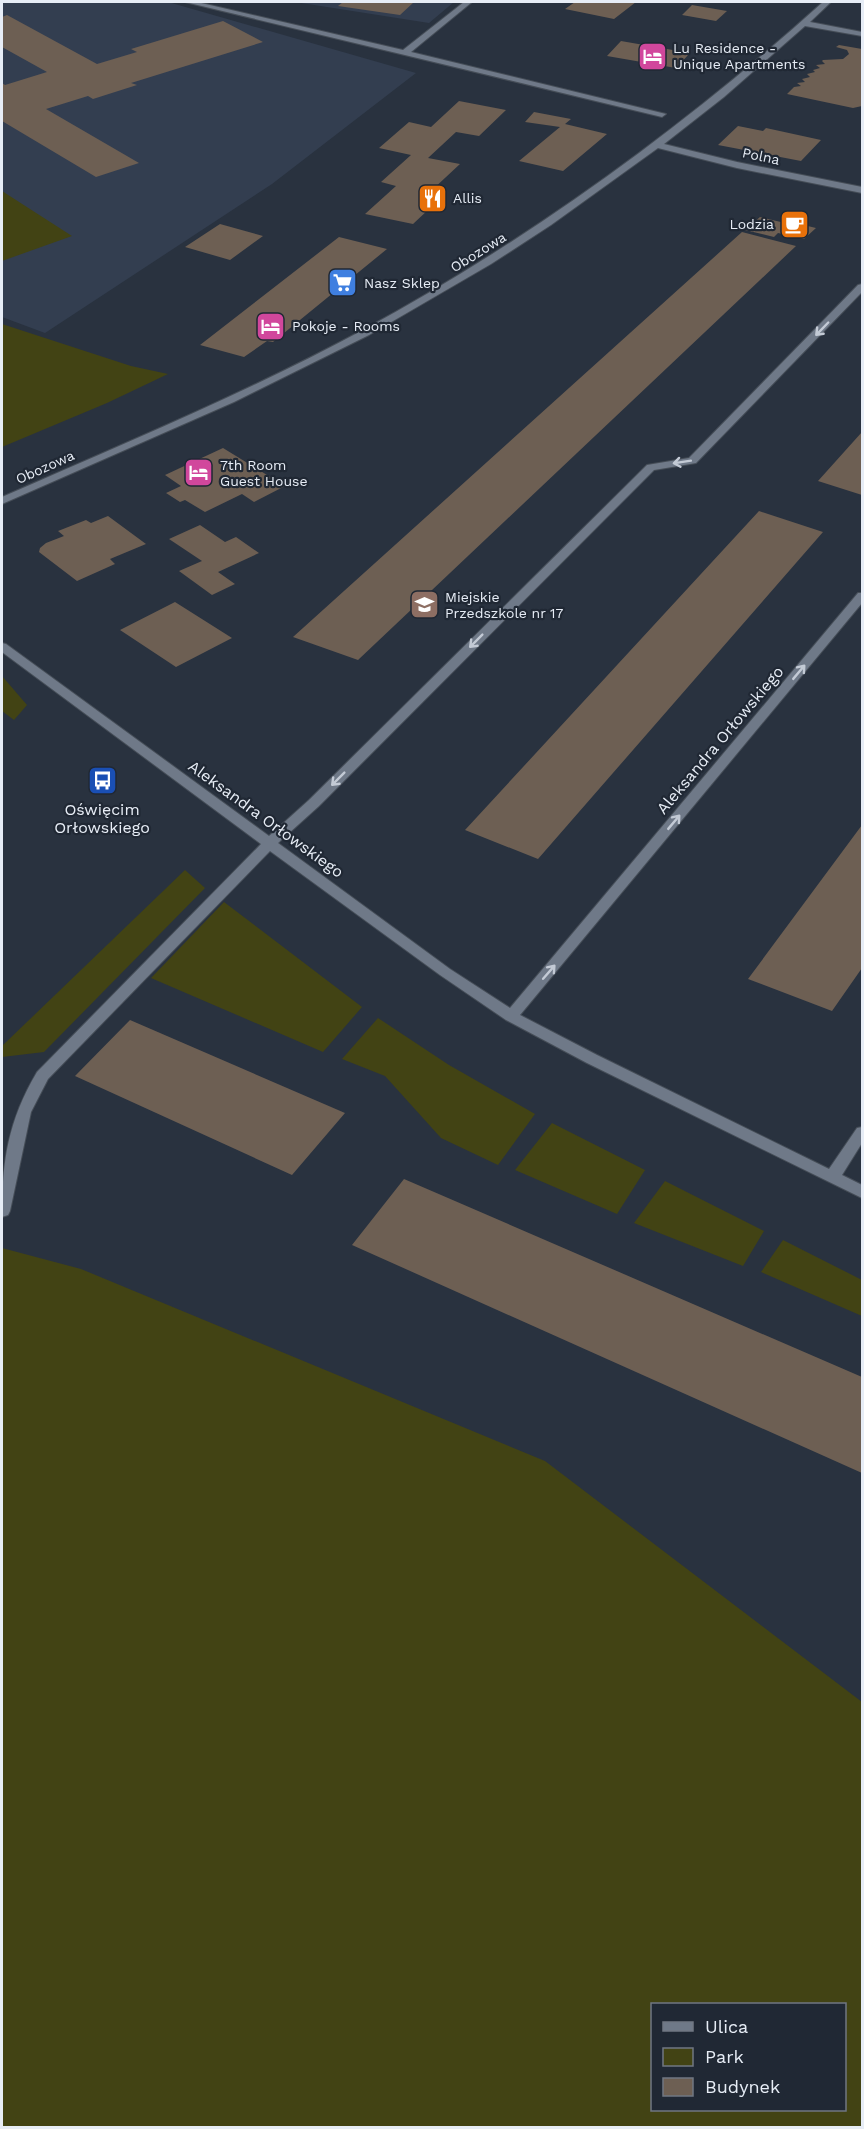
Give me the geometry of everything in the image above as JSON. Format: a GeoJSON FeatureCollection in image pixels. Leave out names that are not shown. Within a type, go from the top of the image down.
{"type":"FeatureCollection","features":[{"type":"Feature","properties":{"kind":"street"},"geometry":{"type":"LineString","coordinates":[[189,2],[663,114]]}},
{"type":"Feature","properties":{"kind":"street"},"geometry":{"type":"LineString","coordinates":[[405,53],[468,2]]}},
{"type":"Feature","properties":{"kind":"street","name":"Obozowa"},"geometry":{"type":"LineString","coordinates":[[2,501],[185,421],[364,334],[494,259],[655,145],[717,98],[827,2]]}},
{"type":"Feature","properties":{"kind":"street"},"geometry":{"type":"LineString","coordinates":[[803,23],[862,34]]}},
{"type":"Feature","properties":{"kind":"street","name":"Polna"},"geometry":{"type":"LineString","coordinates":[[655,145],[737,165],[862,189]]}},
{"type":"Feature","properties":{"kind":"street"},"geometry":{"type":"LineString","coordinates":[[2,1211],[23,1112],[42,1076],[269,844],[314,803],[651,467],[692,461],[862,287]]}},
{"type":"Feature","properties":{"kind":"street","name":"Aleksandra Orłowskiego"},"geometry":{"type":"LineString","coordinates":[[511,1016],[862,596]]}},
{"type":"Feature","properties":{"kind":"street","name":"Aleksandra Orłowskiego"},"geometry":{"type":"LineString","coordinates":[[2,647],[445,972],[511,1016],[592,1059],[862,1192]]}},
{"type":"Feature","properties":{"kind":"street"},"geometry":{"type":"LineString","coordinates":[[832,1177],[862,1132]]}},
{"type":"Feature","properties":{"kind":"shaded area"},"geometry":{"type":"Polygon","coordinates":[[[2,2],[168,2],[416,73],[272,184],[45,333],[2,317],[2,2]]]}},
{"type":"Feature","properties":{"kind":"shaded area"},"geometry":{"type":"Polygon","coordinates":[[[295,2],[454,2],[429,23],[295,2]]]}},
{"type":"Feature","properties":{"kind":"green space"},"geometry":{"type":"Polygon","coordinates":[[[2,191],[72,236],[2,261],[2,191]]]}},
{"type":"Feature","properties":{"kind":"green space"},"geometry":{"type":"Polygon","coordinates":[[[2,324],[131,366],[168,374],[107,403],[2,447],[2,324]]]}},
{"type":"Feature","properties":{"kind":"green space"},"geometry":{"type":"Polygon","coordinates":[[[2,676],[27,705],[14,720],[2,711],[2,676]]]}},
{"type":"Feature","properties":{"kind":"green space"},"geometry":{"type":"Polygon","coordinates":[[[185,870],[205,888],[44,1052],[2,1057],[2,1046],[185,870]]]}},
{"type":"Feature","properties":{"kind":"green space"},"geometry":{"type":"Polygon","coordinates":[[[224,902],[362,1007],[323,1052],[151,978],[224,902]]]}},
{"type":"Feature","properties":{"kind":"green space"},"geometry":{"type":"Polygon","coordinates":[[[378,1018],[449,1065],[535,1114],[498,1165],[441,1138],[385,1076],[342,1059],[378,1018]]]}},
{"type":"Feature","properties":{"kind":"green space"},"geometry":{"type":"Polygon","coordinates":[[[552,1123],[645,1170],[617,1214],[515,1170],[552,1123]]]}},
{"type":"Feature","properties":{"kind":"green space"},"geometry":{"type":"Polygon","coordinates":[[[665,1181],[764,1231],[743,1266],[634,1223],[665,1181]]]}},
{"type":"Feature","properties":{"kind":"green space"},"geometry":{"type":"Polygon","coordinates":[[[783,1240],[862,1280],[862,1316],[761,1272],[783,1240]]]}},
{"type":"Feature","properties":{"kind":"green space"},"geometry":{"type":"Polygon","coordinates":[[[2,1248],[81,1269],[545,1461],[862,1702],[862,2127],[2,2127],[2,1248]]]}},
{"type":"Feature","properties":{"kind":"building"},"geometry":{"type":"Polygon","coordinates":[[[343,2],[414,2],[400,15],[338,6],[343,2]]]}},
{"type":"Feature","properties":{"kind":"building"},"geometry":{"type":"Polygon","coordinates":[[[575,2],[636,2],[614,19],[565,9],[575,2]]]}},
{"type":"Feature","properties":{"kind":"building"},"geometry":{"type":"Polygon","coordinates":[[[692,5],[727,11],[716,21],[682,15],[692,5]]]}},
{"type":"Feature","properties":{"kind":"building"},"geometry":{"type":"Polygon","coordinates":[[[7,15],[97,64],[137,52],[131,49],[223,21],[263,42],[131,83],[137,85],[93,99],[88,96],[46,109],[139,163],[96,177],[2,121],[2,83],[5,85],[47,72],[2,47],[2,17],[7,15]]]}},
{"type":"Feature","properties":{"kind":"building"},"geometry":{"type":"Polygon","coordinates":[[[621,41],[690,53],[676,68],[607,56],[621,41]]]}},
{"type":"Feature","properties":{"kind":"building"},"geometry":{"type":"Polygon","coordinates":[[[839,45],[862,49],[862,106],[853,108],[787,94],[794,87],[801,86],[797,83],[805,82],[802,79],[810,77],[807,74],[820,68],[816,65],[825,64],[823,60],[843,59],[849,54],[847,50],[836,47],[839,45]]]}},
{"type":"Feature","properties":{"kind":"building"},"geometry":{"type":"Polygon","coordinates":[[[459,101],[506,110],[479,136],[456,132],[428,158],[460,164],[431,191],[445,194],[413,224],[365,214],[396,186],[381,182],[411,155],[379,148],[409,122],[431,127],[459,101]]]}},
{"type":"Feature","properties":{"kind":"building"},"geometry":{"type":"Polygon","coordinates":[[[534,112],[571,119],[565,124],[607,134],[563,171],[519,161],[560,127],[525,122],[534,112]]]}},
{"type":"Feature","properties":{"kind":"building"},"geometry":{"type":"Polygon","coordinates":[[[738,126],[763,131],[766,128],[821,140],[801,161],[718,145],[738,126]]]}},
{"type":"Feature","properties":{"kind":"building"},"geometry":{"type":"Polygon","coordinates":[[[760,217],[816,228],[804,239],[778,233],[774,237],[745,230],[760,217]]]}},
{"type":"Feature","properties":{"kind":"building"},"geometry":{"type":"Polygon","coordinates":[[[220,224],[263,236],[230,260],[185,247],[220,224]]]}},
{"type":"Feature","properties":{"kind":"building"},"geometry":{"type":"Polygon","coordinates":[[[742,232],[796,246],[358,660],[293,637],[742,232]]]}},
{"type":"Feature","properties":{"kind":"building"},"geometry":{"type":"Polygon","coordinates":[[[339,237],[387,249],[273,342],[267,341],[244,357],[200,345],[339,237]]]}},
{"type":"Feature","properties":{"kind":"building"},"geometry":{"type":"Polygon","coordinates":[[[862,432],[862,495],[818,481],[862,432]]]}},
{"type":"Feature","properties":{"kind":"building"},"geometry":{"type":"Polygon","coordinates":[[[223,448],[285,486],[254,502],[242,494],[205,512],[185,500],[180,502],[166,493],[181,486],[165,475],[223,448]]]}},
{"type":"Feature","properties":{"kind":"building"},"geometry":{"type":"Polygon","coordinates":[[[759,511],[823,532],[538,859],[465,830],[759,511]]]}},
{"type":"Feature","properties":{"kind":"building"},"geometry":{"type":"Polygon","coordinates":[[[108,516],[146,544],[110,559],[115,564],[77,581],[39,552],[46,543],[64,536],[58,531],[86,520],[91,523],[108,516]]]}},
{"type":"Feature","properties":{"kind":"building"},"geometry":{"type":"Polygon","coordinates":[[[200,525],[225,542],[236,537],[259,553],[218,572],[235,584],[212,595],[179,571],[202,561],[169,539],[200,525]]]}},
{"type":"Feature","properties":{"kind":"building"},"geometry":{"type":"Polygon","coordinates":[[[175,602],[232,638],[176,667],[120,630],[175,602]]]}},
{"type":"Feature","properties":{"kind":"building"},"geometry":{"type":"Polygon","coordinates":[[[862,825],[862,968],[832,1011],[748,979],[862,825]]]}},
{"type":"Feature","properties":{"kind":"building"},"geometry":{"type":"Polygon","coordinates":[[[130,1020],[345,1113],[292,1175],[75,1076],[130,1020]]]}},
{"type":"Feature","properties":{"kind":"building"},"geometry":{"type":"Polygon","coordinates":[[[404,1179],[862,1377],[862,1473],[352,1245],[404,1179]]]}},
{"type":"Feature","properties":{"kind":"place","name":"Lu Residence - Unique Apartments"},"geometry":{"type":"Point","coordinates":[652,56]}},
{"type":"Feature","properties":{"kind":"place","name":"Allis"},"geometry":{"type":"Point","coordinates":[432,198]}},
{"type":"Feature","properties":{"kind":"place","name":"Lodzia"},"geometry":{"type":"Point","coordinates":[795,224]}},
{"type":"Feature","properties":{"kind":"place","name":"Nasz Sklep"},"geometry":{"type":"Point","coordinates":[343,283]}},
{"type":"Feature","properties":{"kind":"place","name":"Pokoje - Rooms"},"geometry":{"type":"Point","coordinates":[271,326]}},
{"type":"Feature","properties":{"kind":"place","name":"7th Room Guest House"},"geometry":{"type":"Point","coordinates":[199,473]}},
{"type":"Feature","properties":{"kind":"place","name":"Miejskie Przedszkole nr 17"},"geometry":{"type":"Point","coordinates":[424,605]}},
{"type":"Feature","properties":{"kind":"place","name":"Oświęcim Orłowskiego"},"geometry":{"type":"Point","coordinates":[102,781]}}]}
